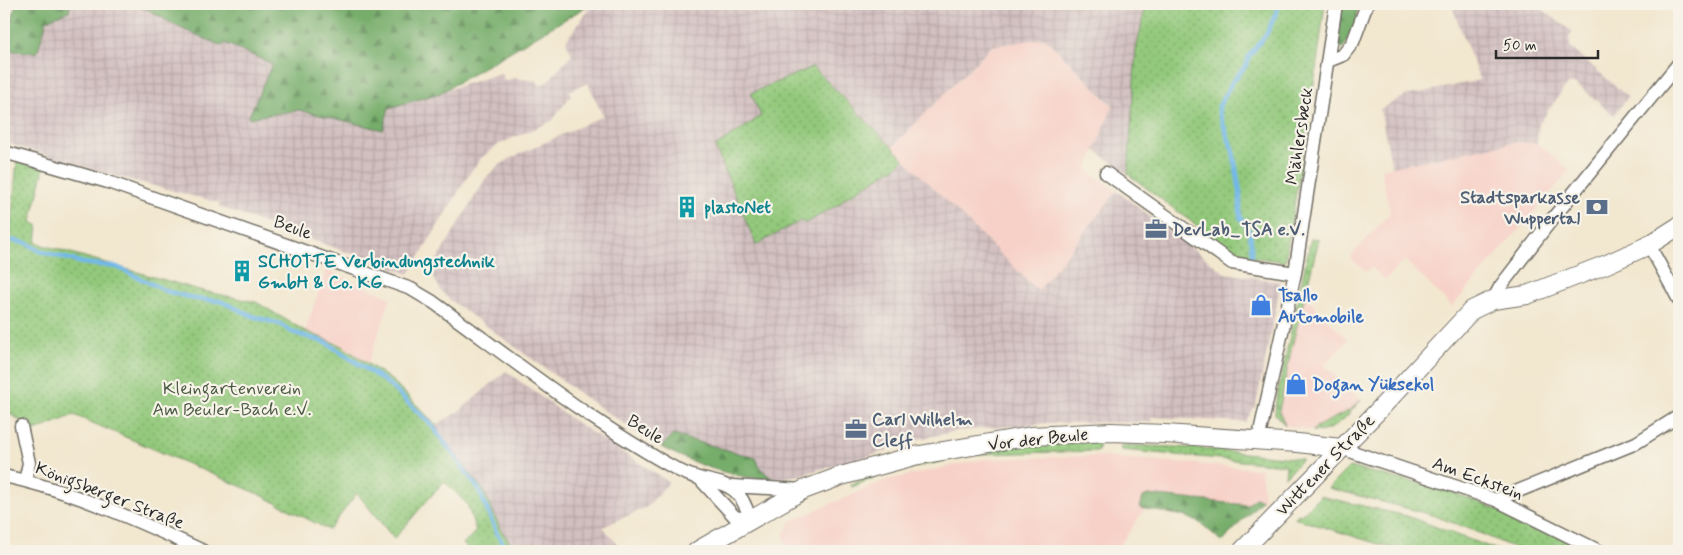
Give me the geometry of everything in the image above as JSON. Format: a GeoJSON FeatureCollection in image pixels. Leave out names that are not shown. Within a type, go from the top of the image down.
{"type":"FeatureCollection","features":[{"type":"Feature","properties":{"kind":"main road","name":"Wittener Straße"},"geometry":{"type":"LineString","coordinates":[[1242,551],[1472,310],[1493,300],[1526,295],[1606,264],[1649,245],[1679,226]]}},
{"type":"Feature","properties":{"kind":"main road","name":"Vor der Beule"},"geometry":{"type":"LineString","coordinates":[[697,551],[803,490],[878,464],[1031,436],[1111,432],[1165,434],[1341,448]]}},
{"type":"Feature","properties":{"kind":"street","name":"Mählersbeck"},"geometry":{"type":"LineString","coordinates":[[1258,441],[1295,272],[1336,4]]}},
{"type":"Feature","properties":{"kind":"street"},"geometry":{"type":"LineString","coordinates":[[1328,61],[1343,55],[1352,42],[1367,4]]}},
{"type":"Feature","properties":{"kind":"street"},"geometry":{"type":"LineString","coordinates":[[1493,300],[1500,287],[1549,223],[1679,63]]}},
{"type":"Feature","properties":{"kind":"street","name":"Beule"},"geometry":{"type":"LineString","coordinates":[[4,152],[50,164],[135,191],[411,289],[433,302],[569,401],[680,471],[700,479],[732,486],[803,490]]}},
{"type":"Feature","properties":{"kind":"street"},"geometry":{"type":"LineString","coordinates":[[1106,173],[1232,264],[1295,272]]}},
{"type":"Feature","properties":{"kind":"street"},"geometry":{"type":"LineString","coordinates":[[1649,245],[1679,300]]}},
{"type":"Feature","properties":{"kind":"street"},"geometry":{"type":"LineString","coordinates":[[1496,500],[1636,443],[1679,416]]}},
{"type":"Feature","properties":{"kind":"street"},"geometry":{"type":"LineString","coordinates":[[21,426],[29,462],[25,480]]}},
{"type":"Feature","properties":{"kind":"street","name":"Am Eckstein"},"geometry":{"type":"LineString","coordinates":[[1341,448],[1496,500],[1599,551]]}},
{"type":"Feature","properties":{"kind":"street","name":"Königsberger Straße"},"geometry":{"type":"LineString","coordinates":[[4,476],[25,480],[98,506],[203,551]]}},
{"type":"Feature","properties":{"kind":"street","name":"Beule"},"geometry":{"type":"LineString","coordinates":[[700,479],[735,517],[750,520]]}},
{"type":"Feature","properties":{"kind":"street"},"geometry":{"type":"LineString","coordinates":[[732,486],[745,502],[750,520]]}},
{"type":"Feature","properties":{"kind":"shaded area"},"geometry":{"type":"Polygon","coordinates":[[[71,4],[126,4],[147,9],[178,27],[222,46],[225,42],[272,64],[248,118],[299,110],[383,130],[389,108],[501,73],[504,81],[514,78],[537,81],[540,86],[548,81],[572,55],[566,41],[592,4],[1146,4],[1136,50],[1128,174],[1095,150],[1113,106],[1045,38],[992,46],[892,147],[813,67],[752,93],[761,116],[715,147],[756,244],[842,200],[897,166],[904,159],[1038,291],[1117,191],[1225,273],[1281,282],[1256,405],[1245,422],[1152,417],[1151,422],[1047,423],[957,431],[890,445],[886,451],[876,454],[800,475],[772,479],[760,468],[756,458],[674,435],[661,447],[603,410],[450,300],[441,291],[434,278],[435,263],[486,178],[497,167],[511,158],[603,116],[588,83],[569,91],[571,95],[552,121],[499,144],[481,158],[469,174],[409,274],[219,207],[220,203],[104,173],[4,142],[4,50],[37,53],[47,20],[69,11],[71,4]]]}},
{"type":"Feature","properties":{"kind":"shaded area"},"geometry":{"type":"Polygon","coordinates":[[[1468,4],[1535,4],[1573,32],[1569,37],[1570,47],[1628,97],[1614,115],[1576,84],[1567,84],[1539,124],[1537,143],[1515,142],[1392,167],[1380,109],[1405,96],[1480,80],[1453,9],[1468,4]]]}},
{"type":"Feature","properties":{"kind":"shaded area"},"geometry":{"type":"Polygon","coordinates":[[[1045,38],[1113,107],[1087,170],[1117,191],[1038,292],[892,147],[993,46],[1045,38]]]}},
{"type":"Feature","properties":{"kind":"shaded area"},"geometry":{"type":"Polygon","coordinates":[[[1516,142],[1537,143],[1570,170],[1452,307],[1405,260],[1385,280],[1371,267],[1366,272],[1350,257],[1390,213],[1381,169],[1516,142]]]}},
{"type":"Feature","properties":{"kind":"shaded area"},"geometry":{"type":"Polygon","coordinates":[[[326,270],[391,298],[368,364],[342,346],[305,331],[326,270]]]}},
{"type":"Feature","properties":{"kind":"shaded area"},"geometry":{"type":"Polygon","coordinates":[[[1305,297],[1348,340],[1324,365],[1361,400],[1350,410],[1316,427],[1313,431],[1285,425],[1279,411],[1292,346],[1305,297]]]}},
{"type":"Feature","properties":{"kind":"shaded area"},"geometry":{"type":"Polygon","coordinates":[[[506,371],[577,423],[669,482],[647,507],[603,527],[623,551],[516,551],[501,530],[483,490],[440,435],[436,425],[462,409],[506,371]]]}},
{"type":"Feature","properties":{"kind":"shaded area"},"geometry":{"type":"Polygon","coordinates":[[[1093,456],[1261,469],[1264,497],[1262,500],[1255,498],[1247,505],[1148,495],[1142,497],[1140,508],[1144,510],[1116,551],[789,551],[784,540],[784,533],[791,521],[886,480],[984,459],[1093,456]]]}},
{"type":"Feature","properties":{"kind":"green space"},"geometry":{"type":"Polygon","coordinates":[[[16,4],[71,4],[69,11],[47,20],[37,53],[4,50],[16,4]]]}},
{"type":"Feature","properties":{"kind":"green space"},"geometry":{"type":"Polygon","coordinates":[[[126,4],[591,4],[440,93],[389,108],[383,130],[299,110],[248,118],[272,64],[225,43],[222,46],[178,27],[147,9],[126,4]]]}},
{"type":"Feature","properties":{"kind":"green space"},"geometry":{"type":"Polygon","coordinates":[[[1146,4],[1325,4],[1285,262],[1234,254],[1128,174],[1136,50],[1146,4]]]}},
{"type":"Feature","properties":{"kind":"green space"},"geometry":{"type":"Polygon","coordinates":[[[1341,4],[1359,4],[1356,16],[1359,21],[1343,48],[1339,48],[1336,42],[1341,4]]]}},
{"type":"Feature","properties":{"kind":"green space"},"geometry":{"type":"Polygon","coordinates":[[[813,67],[904,159],[897,166],[842,200],[841,203],[806,223],[800,221],[756,245],[715,147],[761,116],[751,93],[813,67]]]}},
{"type":"Feature","properties":{"kind":"green space","name":"Kleingartenverein Am Beuler-Bach e.V."},"geometry":{"type":"Polygon","coordinates":[[[17,161],[44,168],[31,222],[38,225],[36,243],[203,291],[256,302],[305,331],[342,346],[394,382],[436,425],[440,435],[483,490],[501,530],[516,551],[470,551],[463,544],[476,531],[467,504],[444,481],[394,539],[357,493],[329,530],[261,495],[74,415],[35,431],[6,411],[4,404],[4,234],[10,235],[17,161]]]}},
{"type":"Feature","properties":{"kind":"green space"},"geometry":{"type":"Polygon","coordinates":[[[1311,238],[1319,239],[1292,346],[1279,411],[1285,425],[1275,414],[1276,400],[1311,238]]]}},
{"type":"Feature","properties":{"kind":"green space"},"geometry":{"type":"Polygon","coordinates":[[[1361,400],[1346,417],[1328,430],[1313,431],[1316,427],[1350,410],[1361,400]]]}},
{"type":"Feature","properties":{"kind":"green space"},"geometry":{"type":"Polygon","coordinates":[[[673,435],[756,458],[760,468],[772,479],[743,476],[715,469],[661,447],[673,435]]]}},
{"type":"Feature","properties":{"kind":"green space"},"geometry":{"type":"Polygon","coordinates":[[[1099,441],[1098,451],[976,454],[883,474],[852,487],[851,485],[873,474],[966,453],[1014,445],[1099,441]]]}},
{"type":"Feature","properties":{"kind":"green space"},"geometry":{"type":"Polygon","coordinates":[[[1121,445],[1197,448],[1302,459],[1285,477],[1286,465],[1121,450],[1121,445]]]}},
{"type":"Feature","properties":{"kind":"green space"},"geometry":{"type":"Polygon","coordinates":[[[1349,467],[1439,488],[1468,498],[1551,532],[1586,551],[1521,551],[1429,514],[1328,488],[1349,467]]]}},
{"type":"Feature","properties":{"kind":"green space"},"geometry":{"type":"Polygon","coordinates":[[[1148,495],[1247,505],[1255,498],[1262,500],[1222,542],[1202,524],[1185,516],[1140,508],[1143,497],[1148,495]]]}},
{"type":"Feature","properties":{"kind":"green space"},"geometry":{"type":"Polygon","coordinates":[[[1320,496],[1407,516],[1500,551],[1401,551],[1294,518],[1298,514],[1301,515],[1320,496]]]}},
{"type":"Feature","properties":{"kind":"waterway"},"geometry":{"type":"LineString","coordinates":[[1252,255],[1250,232],[1240,217],[1240,192],[1233,151],[1219,113],[1219,106],[1232,82],[1247,64],[1249,56],[1267,33],[1280,4]]}},
{"type":"Feature","properties":{"kind":"waterway"},"geometry":{"type":"LineString","coordinates":[[4,239],[26,243],[40,251],[83,263],[117,267],[166,291],[196,299],[220,301],[255,317],[280,324],[292,332],[327,343],[386,382],[431,424],[479,490],[497,534],[508,551]]}},
{"type":"Feature","properties":{"kind":"place","name":"plastoNet"},"geometry":{"type":"Point","coordinates":[687,207]}},
{"type":"Feature","properties":{"kind":"place","name":"Stadtsparkasse Wuppertal"},"geometry":{"type":"Point","coordinates":[1597,207]}},
{"type":"Feature","properties":{"kind":"place","name":"DevLab_TSA e.V."},"geometry":{"type":"Point","coordinates":[1156,229]}},
{"type":"Feature","properties":{"kind":"place","name":"SCHOTTE Verbindungstechnik GmbH & Co. KG"},"geometry":{"type":"Point","coordinates":[242,271]}},
{"type":"Feature","properties":{"kind":"place","name":"Tsallo Automobile"},"geometry":{"type":"Point","coordinates":[1261,305]}},
{"type":"Feature","properties":{"kind":"place","name":"Dogan Yüksekol"},"geometry":{"type":"Point","coordinates":[1296,384]}},
{"type":"Feature","properties":{"kind":"place","name":"Carl Wilhelm Cleff"},"geometry":{"type":"Point","coordinates":[856,429]}}]}
